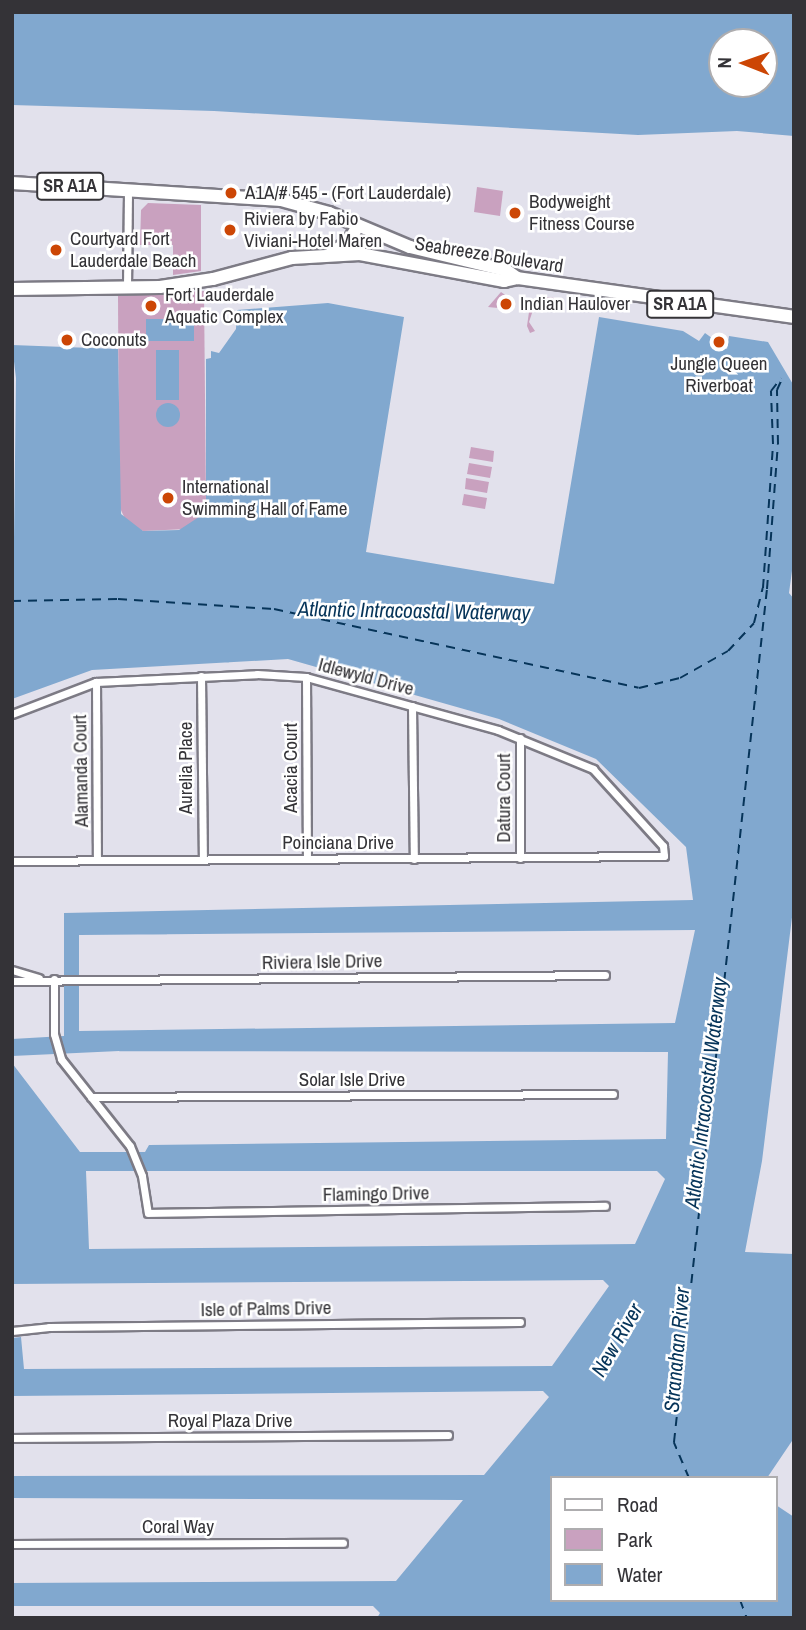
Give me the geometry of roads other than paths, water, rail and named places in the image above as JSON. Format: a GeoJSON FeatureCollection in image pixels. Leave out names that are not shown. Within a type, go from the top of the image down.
{"type":"FeatureCollection","features":[{"type":"Feature","properties":{"kind":"main road","name":"SR A1A"},"geometry":{"type":"LineString","coordinates":[[12,183],[262,197],[338,217],[410,247],[506,270],[517,278]]}},
{"type":"Feature","properties":{"kind":"main road"},"geometry":{"type":"LineString","coordinates":[[332,252],[346,233],[338,217]]}},
{"type":"Feature","properties":{"kind":"main road"},"geometry":{"type":"LineString","coordinates":[[332,252],[351,240],[358,226]]}},
{"type":"Feature","properties":{"kind":"main road","name":"Seabreeze Boulevard"},"geometry":{"type":"LineString","coordinates":[[12,289],[127,288],[189,283],[286,259],[332,252],[385,258],[504,281],[517,278],[794,317]]}},
{"type":"Feature","properties":{"kind":"street"},"geometry":{"type":"LineString","coordinates":[[127,288],[128,189]]}},
{"type":"Feature","properties":{"kind":"street","name":"Idlewyld Drive"},"geometry":{"type":"LineString","coordinates":[[12,714],[96,682],[201,676],[306,677],[520,738],[593,769],[654,836],[664,856]]}},
{"type":"Feature","properties":{"kind":"street","name":"Aurelia Place"},"geometry":{"type":"LineString","coordinates":[[201,676],[203,860]]}},
{"type":"Feature","properties":{"kind":"street","name":"Acacia Court"},"geometry":{"type":"LineString","coordinates":[[306,677],[307,859]]}},
{"type":"Feature","properties":{"kind":"street","name":"Alamanda Court"},"geometry":{"type":"LineString","coordinates":[[96,682],[97,860]]}},
{"type":"Feature","properties":{"kind":"street"},"geometry":{"type":"LineString","coordinates":[[412,706],[414,859]]}},
{"type":"Feature","properties":{"kind":"street","name":"Datura Court"},"geometry":{"type":"LineString","coordinates":[[520,738],[520,858]]}},
{"type":"Feature","properties":{"kind":"street","name":"Poinciana Drive"},"geometry":{"type":"LineString","coordinates":[[12,861],[664,856]]}},
{"type":"Feature","properties":{"kind":"street","name":"Riviera Isle Drive"},"geometry":{"type":"LineString","coordinates":[[12,970],[57,980],[605,975]]}},
{"type":"Feature","properties":{"kind":"street","name":"Riviera Isle Drive"},"geometry":{"type":"LineString","coordinates":[[12,981],[40,978]]}},
{"type":"Feature","properties":{"kind":"street"},"geometry":{"type":"LineString","coordinates":[[57,980],[54,1034],[61,1059],[91,1097]]}},
{"type":"Feature","properties":{"kind":"street","name":"Solar Isle Drive"},"geometry":{"type":"LineString","coordinates":[[91,1097],[613,1094]]}},
{"type":"Feature","properties":{"kind":"street","name":"Flamingo Drive"},"geometry":{"type":"LineString","coordinates":[[91,1097],[130,1146],[142,1176],[148,1213],[605,1206]]}},
{"type":"Feature","properties":{"kind":"street","name":"Isle of Palms Drive"},"geometry":{"type":"LineString","coordinates":[[12,1331],[49,1327],[520,1322]]}},
{"type":"Feature","properties":{"kind":"street","name":"Royal Plaza Drive"},"geometry":{"type":"LineString","coordinates":[[12,1438],[448,1435]]}},
{"type":"Feature","properties":{"kind":"street","name":"Coral Way"},"geometry":{"type":"LineString","coordinates":[[12,1544],[343,1543]]}},
{"type":"Feature","properties":{"kind":"water"},"geometry":{"type":"Polygon","coordinates":[[[12,12],[794,12],[794,136],[737,131],[638,135],[214,111],[12,105],[12,12]]]}},
{"type":"Feature","properties":{"kind":"water"},"geometry":{"type":"Polygon","coordinates":[[[328,303],[404,317],[366,552],[554,584],[599,317],[683,331],[699,341],[705,333],[727,349],[729,336],[768,342],[794,386],[794,556],[789,593],[794,599],[794,901],[762,1161],[745,1252],[794,1254],[794,1438],[768,1476],[550,1476],[550,1602],[778,1602],[778,1506],[794,1517],[794,1618],[377,1618],[380,1613],[373,1606],[12,1606],[12,1583],[396,1581],[463,1500],[12,1498],[12,1476],[484,1475],[549,1397],[543,1391],[12,1396],[12,1338],[21,1337],[24,1369],[552,1366],[609,1286],[603,1280],[12,1284],[12,1063],[80,1152],[145,1152],[149,1145],[666,1139],[668,1052],[119,1051],[12,1056],[12,1039],[64,1036],[64,913],[693,900],[686,847],[596,759],[499,719],[288,659],[92,670],[12,699],[16,378],[12,345],[118,349],[121,514],[143,531],[179,530],[202,515],[206,502],[206,359],[211,358],[211,351],[219,353],[236,329],[237,310],[328,303]],[[695,930],[79,935],[79,1031],[675,1023],[695,930]],[[86,1171],[89,1249],[635,1244],[665,1179],[657,1171],[86,1171]]]}},
{"type":"Feature","properties":{"kind":"water"},"geometry":{"type":"Polygon","coordinates":[[[146,319],[194,319],[194,341],[146,341],[146,319]]]}},
{"type":"Feature","properties":{"kind":"water"},"geometry":{"type":"Polygon","coordinates":[[[156,350],[179,350],[179,400],[156,400],[156,350]]]}},
{"type":"Feature","properties":{"kind":"water"},"geometry":{"type":"Polygon","coordinates":[[[168,403],[176,407],[180,415],[176,423],[168,427],[160,423],[156,415],[160,407],[168,403]]]}},
{"type":"Feature","properties":{"kind":"place","name":"A1A/# 545 - (Fort Lauderdale)"},"geometry":{"type":"Point","coordinates":[231,193]}},
{"type":"Feature","properties":{"kind":"place","name":"Bodyweight Fitness Course"},"geometry":{"type":"Point","coordinates":[515,213]}},
{"type":"Feature","properties":{"kind":"place","name":"Riviera by Fabio Viviani-Hotel Maren"},"geometry":{"type":"Point","coordinates":[230,230]}},
{"type":"Feature","properties":{"kind":"place","name":"Courtyard Fort Lauderdale Beach"},"geometry":{"type":"Point","coordinates":[56,250]}},
{"type":"Feature","properties":{"kind":"place","name":"Indian Haulover"},"geometry":{"type":"Point","coordinates":[506,304]}},
{"type":"Feature","properties":{"kind":"place","name":"Fort Lauderdale Aquatic Complex"},"geometry":{"type":"Point","coordinates":[151,306]}},
{"type":"Feature","properties":{"kind":"place","name":"Coconuts"},"geometry":{"type":"Point","coordinates":[67,340]}},
{"type":"Feature","properties":{"kind":"place","name":"Jungle Queen Riverboat"},"geometry":{"type":"Point","coordinates":[719,342]}},
{"type":"Feature","properties":{"kind":"place","name":"International Swimming Hall of Fame"},"geometry":{"type":"Point","coordinates":[168,498]}},
{"type":"Feature","properties":{"kind":"water label","name":"Atlantic Intracoastal Waterway"},"geometry":{"type":"Point","coordinates":[414,611]}},
{"type":"Feature","properties":{"kind":"water label","name":"Atlantic Intracoastal Waterway"},"geometry":{"type":"Point","coordinates":[706,1093]}},
{"type":"Feature","properties":{"kind":"water label","name":"New River"},"geometry":{"type":"Point","coordinates":[617,1340]}},
{"type":"Feature","properties":{"kind":"water label","name":"Stranahan River"},"geometry":{"type":"Point","coordinates":[677,1350]}}]}
